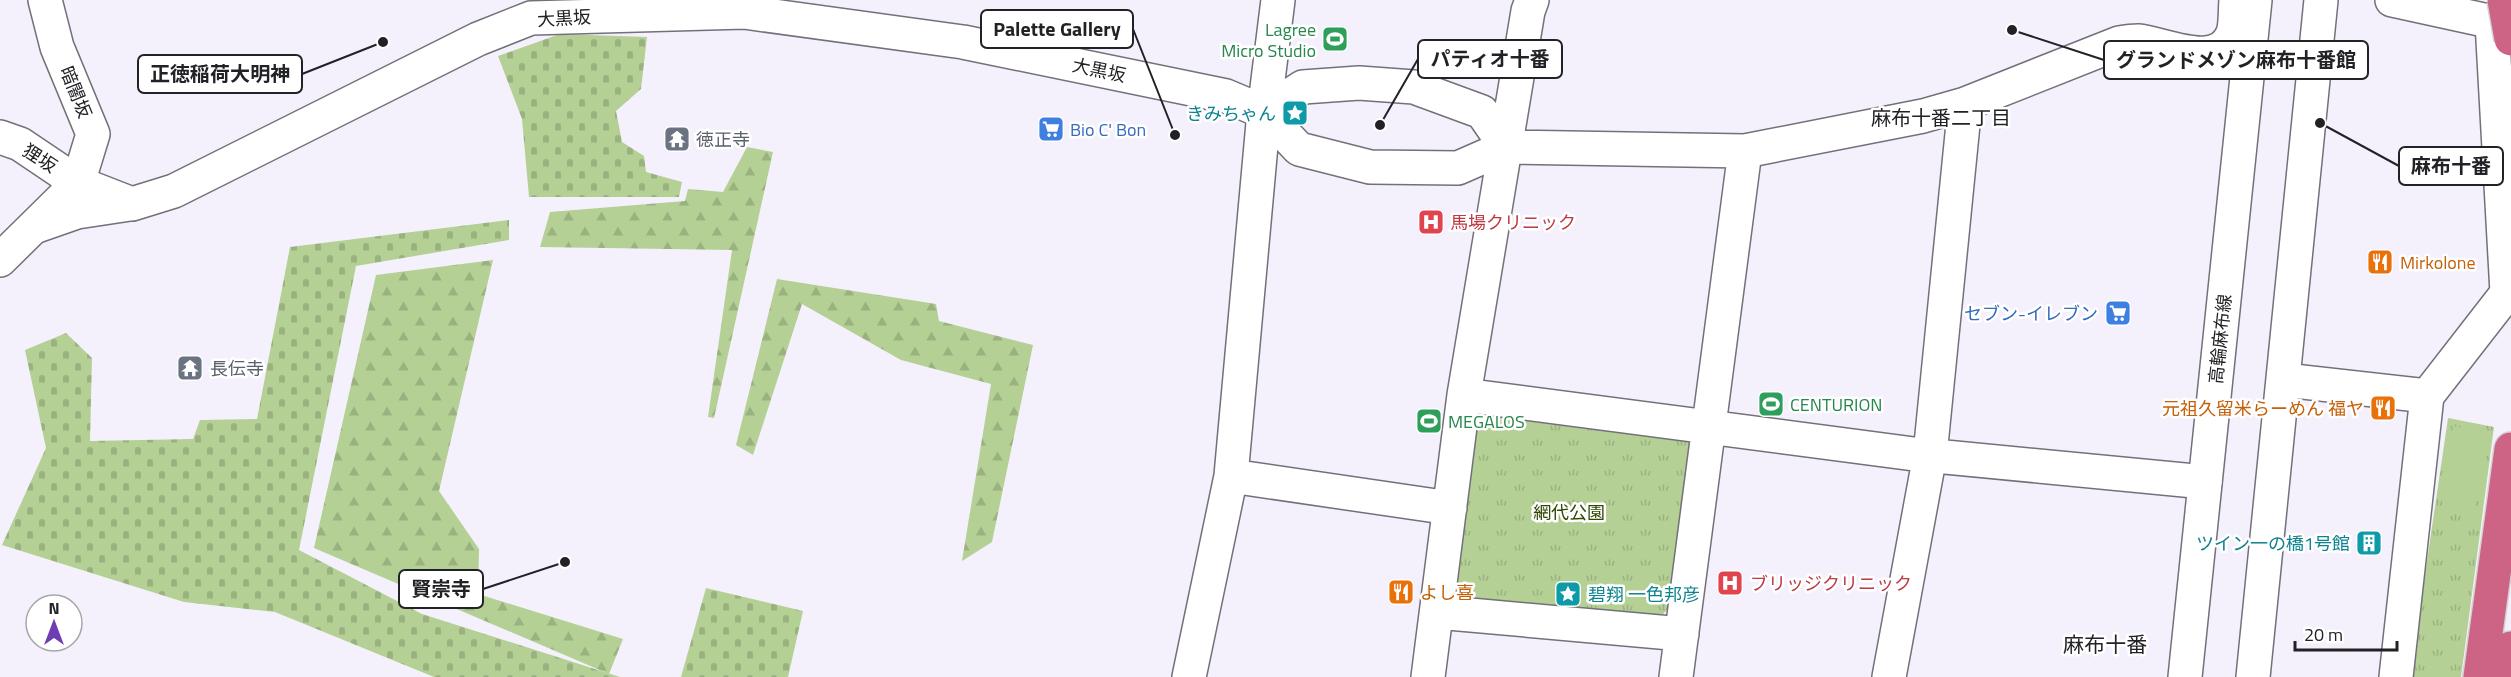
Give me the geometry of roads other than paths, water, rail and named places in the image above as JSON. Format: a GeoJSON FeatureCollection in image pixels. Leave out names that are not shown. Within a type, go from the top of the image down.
{"type":"FeatureCollection","features":[{"type":"Feature","properties":{"kind":"highway"},"geometry":{"type":"LineString","coordinates":[[2480,677],[2511,449]]}},
{"type":"Feature","properties":{"kind":"highway"},"geometry":{"type":"LineString","coordinates":[[2492,677],[2511,571]]}},
{"type":"Feature","properties":{"kind":"highway"},"geometry":{"type":"LineString","coordinates":[[2508,677],[2511,648]]}},
{"type":"Feature","properties":{"kind":"highway"},"geometry":{"type":"LineString","coordinates":[[2508,677],[2511,665]]}},
{"type":"Feature","properties":{"kind":"street","name":"暗闇坂"},"geometry":{"type":"LineString","coordinates":[[45,0],[57,47],[93,134],[78,183]]}},
{"type":"Feature","properties":{"kind":"street"},"geometry":{"type":"LineString","coordinates":[[1189,677],[1231,476],[1264,112],[1278,0]]}},
{"type":"Feature","properties":{"kind":"street"},"geometry":{"type":"LineString","coordinates":[[1428,677],[1464,395],[1528,11],[1532,0]]}},
{"type":"Feature","properties":{"kind":"street"},"geometry":{"type":"LineString","coordinates":[[1264,112],[1299,149],[1370,167],[1458,168],[1506,147],[1745,151],[1923,116],[1965,104],[2119,43],[2138,41],[2200,54],[2211,52],[2224,45],[2233,33],[2236,0]]}},
{"type":"Feature","properties":{"kind":"street","name":"高輪麻布線"},"geometry":{"type":"LineString","coordinates":[[2185,677],[2255,0]]}},
{"type":"Feature","properties":{"kind":"street"},"geometry":{"type":"LineString","coordinates":[[2253,677],[2321,0]]}},
{"type":"Feature","properties":{"kind":"street"},"geometry":{"type":"LineString","coordinates":[[2392,0],[2497,21],[2507,293],[2427,396],[2396,677]]}},
{"type":"Feature","properties":{"kind":"street","name":"大黒坂"},"geometry":{"type":"LineString","coordinates":[[34,228],[77,212],[132,204],[174,190],[478,39],[531,18],[745,6],[963,42],[1226,96],[1264,112]]}},
{"type":"Feature","properties":{"kind":"street"},"geometry":{"type":"LineString","coordinates":[[1264,112],[1303,87],[1359,82],[1414,87],[1482,112],[1506,147]]}},
{"type":"Feature","properties":{"kind":"street"},"geometry":{"type":"LineString","coordinates":[[1889,677],[1930,455],[1965,104]]}},
{"type":"Feature","properties":{"kind":"street","name":"狸坂"},"geometry":{"type":"LineString","coordinates":[[0,137],[20,144],[78,183]]}},
{"type":"Feature","properties":{"kind":"street"},"geometry":{"type":"LineString","coordinates":[[1676,677],[1745,151]]}},
{"type":"Feature","properties":{"kind":"street"},"geometry":{"type":"LineString","coordinates":[[0,260],[78,183],[132,204]]}},
{"type":"Feature","properties":{"kind":"street"},"geometry":{"type":"LineString","coordinates":[[2284,380],[2427,396]]}},
{"type":"Feature","properties":{"kind":"street"},"geometry":{"type":"LineString","coordinates":[[1464,395],[1930,455],[2205,482]]}},
{"type":"Feature","properties":{"kind":"street"},"geometry":{"type":"LineString","coordinates":[[1231,476],[1450,508]]}},
{"type":"Feature","properties":{"kind":"street"},"geometry":{"type":"LineString","coordinates":[[1437,612],[1682,634]]}},
{"type":"Feature","properties":{"kind":"place","name":"グランドメゾン麻布十番館"},"geometry":{"type":"Point","coordinates":[2012,30]}},
{"type":"Feature","properties":{"kind":"place","name":"Lagree Micro Studio"},"geometry":{"type":"Point","coordinates":[1335,39]}},
{"type":"Feature","properties":{"kind":"place","name":"正徳稲荷大明神"},"geometry":{"type":"Point","coordinates":[383,42]}},
{"type":"Feature","properties":{"kind":"place","name":"きみちゃん"},"geometry":{"type":"Point","coordinates":[1295,113]}},
{"type":"Feature","properties":{"kind":"place","name":"麻布十番"},"geometry":{"type":"Point","coordinates":[2320,123]}},
{"type":"Feature","properties":{"kind":"place","name":"パティオ十番"},"geometry":{"type":"Point","coordinates":[1380,125]}},
{"type":"Feature","properties":{"kind":"place","name":"Bio C' Bon"},"geometry":{"type":"Point","coordinates":[1051,129]}},
{"type":"Feature","properties":{"kind":"place","name":"Palette Gallery"},"geometry":{"type":"Point","coordinates":[1175,135]}},
{"type":"Feature","properties":{"kind":"place","name":"徳正寺"},"geometry":{"type":"Point","coordinates":[677,139]}},
{"type":"Feature","properties":{"kind":"place","name":"馬場クリニック"},"geometry":{"type":"Point","coordinates":[1431,222]}},
{"type":"Feature","properties":{"kind":"place","name":"Mirkolone"},"geometry":{"type":"Point","coordinates":[2380,262]}},
{"type":"Feature","properties":{"kind":"place","name":"セブン-イレブン"},"geometry":{"type":"Point","coordinates":[2118,313]}},
{"type":"Feature","properties":{"kind":"place","name":"長伝寺"},"geometry":{"type":"Point","coordinates":[190,368]}},
{"type":"Feature","properties":{"kind":"place","name":"CENTURION"},"geometry":{"type":"Point","coordinates":[1771,404]}},
{"type":"Feature","properties":{"kind":"place","name":"元祖久留米らーめん 福ヤ"},"geometry":{"type":"Point","coordinates":[2383,408]}},
{"type":"Feature","properties":{"kind":"place","name":"MEGALOS"},"geometry":{"type":"Point","coordinates":[1429,421]}},
{"type":"Feature","properties":{"kind":"place","name":"ツイン一の橋1号館"},"geometry":{"type":"Point","coordinates":[2369,543]}},
{"type":"Feature","properties":{"kind":"place","name":"賢崇寺"},"geometry":{"type":"Point","coordinates":[565,562]}},
{"type":"Feature","properties":{"kind":"place","name":"ブリッジクリニック"},"geometry":{"type":"Point","coordinates":[1730,583]}},
{"type":"Feature","properties":{"kind":"place","name":"よし喜"},"geometry":{"type":"Point","coordinates":[1401,592]}},
{"type":"Feature","properties":{"kind":"place","name":"碧翔 一色邦彦"},"geometry":{"type":"Point","coordinates":[1568,594]}},
{"type":"Feature","properties":{"kind":"district","name":"麻布十番二丁目"},"geometry":{"type":"Point","coordinates":[1941,117]}},
{"type":"Feature","properties":{"kind":"district","name":"麻布十番"},"geometry":{"type":"Point","coordinates":[2105,644]}},
{"type":"Feature","properties":{"kind":"park label","name":"網代公園"},"geometry":{"type":"Point","coordinates":[1569,512]}}]}
